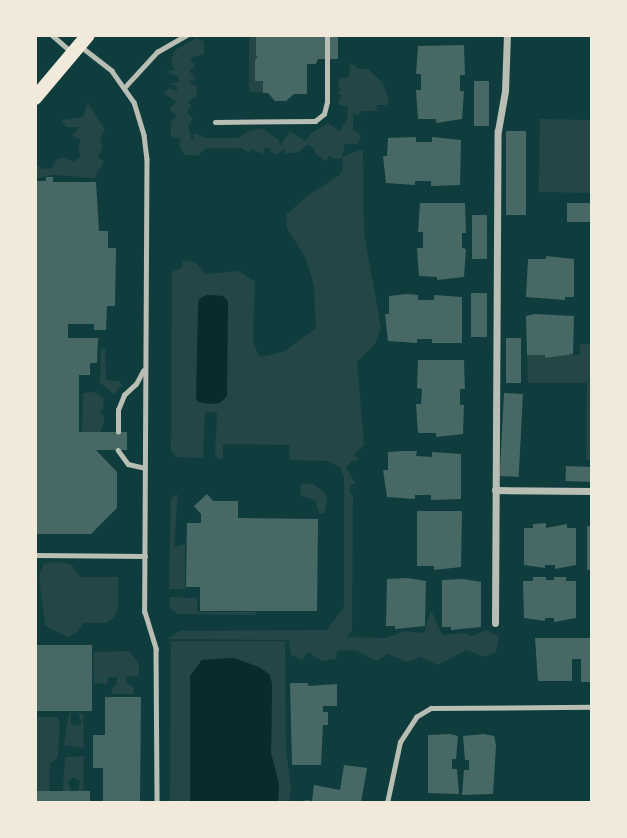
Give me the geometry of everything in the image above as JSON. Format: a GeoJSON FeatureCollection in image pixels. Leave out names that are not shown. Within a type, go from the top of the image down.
{"type":"FeatureCollection","features":[{"type":"Feature","properties":{"kind":"main road"},"geometry":{"type":"LineString","coordinates":[[35,98],[80,44]]}},
{"type":"Feature","properties":{"kind":"street"},"geometry":{"type":"LineString","coordinates":[[495,622],[498,131],[505,92],[507,35]]}},
{"type":"Feature","properties":{"kind":"street"},"geometry":{"type":"LineString","coordinates":[[495,491],[592,491]]}},
{"type":"Feature","properties":{"kind":"lane"},"geometry":{"type":"LineString","coordinates":[[51,35],[80,44],[112,71],[134,102],[147,159],[145,612],[156,649],[157,803]]}},
{"type":"Feature","properties":{"kind":"lane"},"geometry":{"type":"LineString","coordinates":[[124,88],[157,52],[186,35]]}},
{"type":"Feature","properties":{"kind":"lane"},"geometry":{"type":"LineString","coordinates":[[215,121],[315,121],[324,114],[327,102],[327,35]]}},
{"type":"Feature","properties":{"kind":"lane"},"geometry":{"type":"LineString","coordinates":[[118,432],[118,410],[124,395],[136,384],[144,367]]}},
{"type":"Feature","properties":{"kind":"lane"},"geometry":{"type":"LineString","coordinates":[[118,450],[128,464],[145,468]]}},
{"type":"Feature","properties":{"kind":"lane"},"geometry":{"type":"LineString","coordinates":[[35,555],[145,556]]}},
{"type":"Feature","properties":{"kind":"lane"},"geometry":{"type":"LineString","coordinates":[[387,803],[400,742],[416,717],[431,708],[592,707]]}},
{"type":"Feature","properties":{"kind":"shaded area"},"geometry":{"type":"Polygon","coordinates":[[[249,36],[256,36],[258,56],[255,61],[255,80],[263,81],[263,92],[249,92],[249,36]]]}},
{"type":"Feature","properties":{"kind":"shaded area"},"geometry":{"type":"Polygon","coordinates":[[[197,38],[204,42],[204,54],[190,58],[195,67],[189,71],[196,79],[189,82],[197,87],[196,97],[188,102],[191,106],[187,112],[193,119],[188,126],[192,141],[195,133],[205,138],[238,138],[248,131],[262,128],[279,140],[280,146],[290,131],[305,141],[313,132],[328,123],[340,131],[347,120],[348,107],[338,104],[341,96],[337,92],[342,90],[338,87],[340,78],[349,77],[350,63],[359,69],[368,69],[381,81],[389,98],[387,105],[376,105],[378,111],[361,111],[358,116],[353,112],[353,129],[361,136],[358,144],[345,144],[342,157],[363,149],[364,233],[381,328],[375,344],[357,362],[364,445],[354,454],[359,460],[351,462],[346,468],[356,484],[352,484],[349,491],[353,496],[352,632],[346,637],[384,638],[406,631],[424,633],[431,610],[442,635],[464,633],[471,636],[487,630],[499,637],[496,652],[486,657],[466,650],[438,665],[420,657],[407,662],[388,654],[376,661],[356,650],[337,651],[336,659],[322,661],[308,652],[302,660],[291,655],[289,640],[168,639],[180,631],[327,630],[344,607],[344,476],[340,467],[327,461],[290,460],[289,445],[223,444],[223,459],[215,458],[217,412],[205,413],[203,458],[176,457],[171,450],[172,272],[183,267],[182,261],[188,261],[197,264],[206,274],[239,271],[255,282],[253,340],[259,357],[283,352],[316,328],[314,286],[306,259],[287,228],[286,215],[306,197],[340,175],[343,168],[342,158],[334,159],[330,155],[326,161],[315,154],[315,148],[307,145],[299,152],[286,154],[284,149],[277,155],[271,152],[271,148],[265,147],[263,154],[251,149],[249,153],[241,148],[206,148],[198,156],[185,155],[179,146],[181,139],[171,136],[171,122],[177,115],[169,109],[176,102],[164,93],[169,88],[177,91],[177,87],[170,84],[179,82],[179,77],[167,72],[174,70],[171,60],[175,50],[197,38]],[[207,295],[199,299],[198,402],[223,296],[207,295]]]}},
{"type":"Feature","properties":{"kind":"shaded area"},"geometry":{"type":"Polygon","coordinates":[[[88,103],[105,130],[100,139],[103,147],[98,157],[104,162],[94,178],[52,175],[35,179],[35,164],[44,169],[52,168],[56,160],[64,157],[73,162],[81,156],[78,149],[81,140],[72,135],[80,127],[66,127],[62,120],[83,117],[88,103]]]}},
{"type":"Feature","properties":{"kind":"shaded area"},"geometry":{"type":"Polygon","coordinates":[[[540,119],[592,120],[591,193],[539,192],[540,119]]]}},
{"type":"Feature","properties":{"kind":"shaded area"},"geometry":{"type":"Polygon","coordinates":[[[207,295],[223,296],[228,301],[227,396],[220,403],[209,404],[198,402],[196,398],[198,308],[199,299],[207,295]]]}},
{"type":"Feature","properties":{"kind":"shaded area"},"geometry":{"type":"Polygon","coordinates":[[[580,344],[592,344],[592,460],[586,460],[587,383],[528,383],[527,355],[580,355],[580,344]]]}},
{"type":"Feature","properties":{"kind":"shaded area"},"geometry":{"type":"Polygon","coordinates":[[[101,348],[105,348],[106,380],[119,381],[122,385],[114,394],[100,383],[101,348]]]}},
{"type":"Feature","properties":{"kind":"shaded area"},"geometry":{"type":"Polygon","coordinates":[[[94,392],[104,398],[103,410],[99,412],[104,416],[104,422],[100,432],[82,432],[83,393],[94,392]]]}},
{"type":"Feature","properties":{"kind":"shaded area"},"geometry":{"type":"Polygon","coordinates":[[[301,483],[313,484],[325,493],[327,502],[324,513],[319,513],[315,500],[300,496],[301,483]]]}},
{"type":"Feature","properties":{"kind":"shaded area"},"geometry":{"type":"Polygon","coordinates":[[[178,494],[174,547],[185,544],[185,589],[169,589],[171,498],[178,494]]]}},
{"type":"Feature","properties":{"kind":"shaded area"},"geometry":{"type":"Polygon","coordinates":[[[44,564],[71,564],[80,577],[118,577],[118,607],[114,617],[106,623],[83,623],[77,632],[68,637],[45,626],[39,576],[44,564]]]}},
{"type":"Feature","properties":{"kind":"shaded area"},"geometry":{"type":"Polygon","coordinates":[[[169,597],[197,598],[197,612],[255,612],[256,615],[178,614],[170,608],[169,597]]]}},
{"type":"Feature","properties":{"kind":"shaded area"},"geometry":{"type":"Polygon","coordinates":[[[171,641],[285,641],[286,751],[291,786],[289,803],[278,803],[279,785],[271,753],[272,684],[269,675],[259,667],[190,675],[190,803],[170,803],[171,641]]]}},
{"type":"Feature","properties":{"kind":"shaded area"},"geometry":{"type":"Polygon","coordinates":[[[128,651],[139,663],[139,676],[126,676],[127,683],[134,688],[133,694],[113,694],[111,689],[117,684],[117,677],[108,677],[107,684],[94,683],[93,652],[128,651]]]}},
{"type":"Feature","properties":{"kind":"shaded area"},"geometry":{"type":"Polygon","coordinates":[[[234,658],[259,667],[269,674],[272,683],[271,753],[279,785],[278,803],[190,803],[190,676],[202,660],[234,658]]]}},
{"type":"Feature","properties":{"kind":"shaded area"},"geometry":{"type":"Polygon","coordinates":[[[69,713],[74,713],[71,714],[71,724],[77,726],[82,724],[78,713],[83,713],[84,748],[64,745],[69,713]]]}},
{"type":"Feature","properties":{"kind":"shaded area"},"geometry":{"type":"Polygon","coordinates":[[[35,717],[58,717],[60,722],[58,757],[50,763],[49,791],[35,791],[35,717]]]}},
{"type":"Feature","properties":{"kind":"shaded area"},"geometry":{"type":"Polygon","coordinates":[[[84,756],[83,791],[78,791],[80,782],[73,777],[68,782],[71,791],[63,791],[65,757],[84,756]]]}},
{"type":"Feature","properties":{"kind":"building"},"geometry":{"type":"Polygon","coordinates":[[[256,35],[338,37],[338,59],[318,59],[316,64],[307,64],[307,94],[294,94],[286,101],[275,101],[268,93],[263,93],[263,81],[255,81],[255,60],[258,56],[256,35]]]}},
{"type":"Feature","properties":{"kind":"building"},"geometry":{"type":"Polygon","coordinates":[[[464,45],[465,75],[460,75],[460,91],[464,91],[462,119],[436,123],[436,119],[418,119],[416,90],[421,90],[421,74],[416,74],[418,46],[464,45]]]}},
{"type":"Feature","properties":{"kind":"building"},"geometry":{"type":"Polygon","coordinates":[[[474,81],[489,81],[489,126],[474,126],[474,81]]]}},
{"type":"Feature","properties":{"kind":"building"},"geometry":{"type":"Polygon","coordinates":[[[506,131],[526,131],[526,215],[506,215],[506,131]]]}},
{"type":"Feature","properties":{"kind":"building"},"geometry":{"type":"Polygon","coordinates":[[[416,137],[416,142],[432,142],[432,137],[461,140],[460,185],[431,186],[431,181],[415,181],[415,185],[386,183],[383,156],[387,156],[388,138],[416,137]]]}},
{"type":"Feature","properties":{"kind":"building"},"geometry":{"type":"Polygon","coordinates":[[[46,177],[53,177],[53,182],[96,182],[99,231],[108,231],[108,248],[116,248],[115,306],[107,306],[106,330],[94,330],[94,324],[68,324],[68,338],[98,338],[97,363],[90,363],[90,375],[79,375],[79,432],[127,432],[127,450],[96,450],[117,472],[117,508],[91,534],[35,534],[35,181],[46,181],[46,177]]]}},
{"type":"Feature","properties":{"kind":"building"},"geometry":{"type":"Polygon","coordinates":[[[420,203],[465,203],[466,233],[462,233],[462,248],[466,249],[464,277],[437,280],[437,277],[419,276],[417,248],[423,248],[423,232],[418,232],[420,203]]]}},
{"type":"Feature","properties":{"kind":"building"},"geometry":{"type":"Polygon","coordinates":[[[567,203],[592,203],[592,222],[567,222],[567,203]]]}},
{"type":"Feature","properties":{"kind":"building"},"geometry":{"type":"Polygon","coordinates":[[[472,215],[487,215],[487,259],[472,259],[472,215]]]}},
{"type":"Feature","properties":{"kind":"building"},"geometry":{"type":"Polygon","coordinates":[[[546,256],[574,259],[574,297],[565,297],[565,300],[526,297],[528,259],[546,259],[546,256]]]}},
{"type":"Feature","properties":{"kind":"building"},"geometry":{"type":"Polygon","coordinates":[[[471,293],[487,293],[487,337],[471,337],[471,293]]]}},
{"type":"Feature","properties":{"kind":"building"},"geometry":{"type":"Polygon","coordinates":[[[418,295],[418,300],[434,300],[434,295],[462,297],[462,343],[432,343],[432,339],[417,339],[417,343],[388,341],[385,314],[389,314],[389,296],[418,295]]]}},
{"type":"Feature","properties":{"kind":"building"},"geometry":{"type":"Polygon","coordinates":[[[526,316],[574,316],[573,354],[545,358],[545,355],[527,355],[526,316]]]}},
{"type":"Feature","properties":{"kind":"building"},"geometry":{"type":"Polygon","coordinates":[[[506,338],[521,338],[521,383],[506,383],[506,338]]]}},
{"type":"Feature","properties":{"kind":"building"},"geometry":{"type":"Polygon","coordinates":[[[418,360],[464,360],[465,389],[460,389],[460,405],[464,405],[463,434],[436,437],[436,433],[418,433],[416,404],[421,404],[422,389],[417,388],[418,360]]]}},
{"type":"Feature","properties":{"kind":"building"},"geometry":{"type":"Polygon","coordinates":[[[504,393],[523,394],[519,477],[500,476],[504,393]]]}},
{"type":"Feature","properties":{"kind":"building"},"geometry":{"type":"Polygon","coordinates":[[[417,451],[416,456],[432,457],[432,452],[461,454],[461,499],[431,500],[431,495],[415,495],[415,499],[387,497],[383,470],[388,470],[388,452],[417,451]]]}},
{"type":"Feature","properties":{"kind":"building"},"geometry":{"type":"Polygon","coordinates":[[[566,466],[592,467],[591,482],[565,481],[566,466]]]}},
{"type":"Feature","properties":{"kind":"building"},"geometry":{"type":"Polygon","coordinates":[[[207,494],[213,501],[238,501],[238,518],[318,519],[317,611],[200,611],[200,587],[186,587],[187,523],[201,523],[201,514],[194,506],[207,494]]]}},
{"type":"Feature","properties":{"kind":"building"},"geometry":{"type":"Polygon","coordinates":[[[417,511],[462,511],[461,567],[434,570],[434,566],[417,566],[417,511]]]}},
{"type":"Feature","properties":{"kind":"building"},"geometry":{"type":"Polygon","coordinates":[[[546,523],[546,528],[567,524],[567,528],[576,528],[576,565],[555,569],[555,565],[545,565],[545,568],[524,565],[524,528],[546,523]]]}},
{"type":"Feature","properties":{"kind":"building"},"geometry":{"type":"Polygon","coordinates":[[[587,526],[592,526],[592,570],[587,570],[587,526]]]}},
{"type":"Feature","properties":{"kind":"building"},"geometry":{"type":"Polygon","coordinates":[[[533,577],[554,580],[554,577],[566,577],[566,581],[576,581],[576,618],[554,622],[554,618],[545,618],[545,621],[524,618],[523,581],[533,581],[533,577]]]}},
{"type":"Feature","properties":{"kind":"building"},"geometry":{"type":"Polygon","coordinates":[[[387,579],[426,581],[425,626],[395,629],[395,626],[386,626],[387,579]]]}},
{"type":"Feature","properties":{"kind":"building"},"geometry":{"type":"Polygon","coordinates":[[[442,580],[481,582],[481,627],[451,630],[451,627],[442,627],[442,580]]]}},
{"type":"Feature","properties":{"kind":"building"},"geometry":{"type":"Polygon","coordinates":[[[535,638],[592,638],[592,682],[581,682],[581,659],[572,659],[572,681],[538,681],[535,638]]]}},
{"type":"Feature","properties":{"kind":"building"},"geometry":{"type":"Polygon","coordinates":[[[35,645],[92,645],[92,711],[35,711],[35,645]]]}},
{"type":"Feature","properties":{"kind":"building"},"geometry":{"type":"Polygon","coordinates":[[[290,683],[308,683],[308,686],[337,684],[337,706],[323,706],[323,712],[328,712],[328,725],[323,725],[321,765],[292,765],[290,683]]]}},
{"type":"Feature","properties":{"kind":"building"},"geometry":{"type":"Polygon","coordinates":[[[105,697],[141,697],[140,803],[103,803],[103,768],[93,768],[93,735],[105,735],[105,697]]]}},
{"type":"Feature","properties":{"kind":"building"},"geometry":{"type":"Polygon","coordinates":[[[428,735],[458,736],[456,759],[452,759],[452,769],[457,769],[459,794],[428,793],[428,735]]]}},
{"type":"Feature","properties":{"kind":"building"},"geometry":{"type":"Polygon","coordinates":[[[463,736],[494,736],[496,745],[493,794],[462,795],[464,770],[469,770],[469,760],[465,760],[463,736]]]}},
{"type":"Feature","properties":{"kind":"building"},"geometry":{"type":"Polygon","coordinates":[[[344,765],[367,768],[361,803],[305,803],[305,800],[312,801],[314,785],[340,790],[344,765]]]}},
{"type":"Feature","properties":{"kind":"building"},"geometry":{"type":"Polygon","coordinates":[[[35,791],[90,791],[90,803],[35,803],[35,791]]]}}]}
